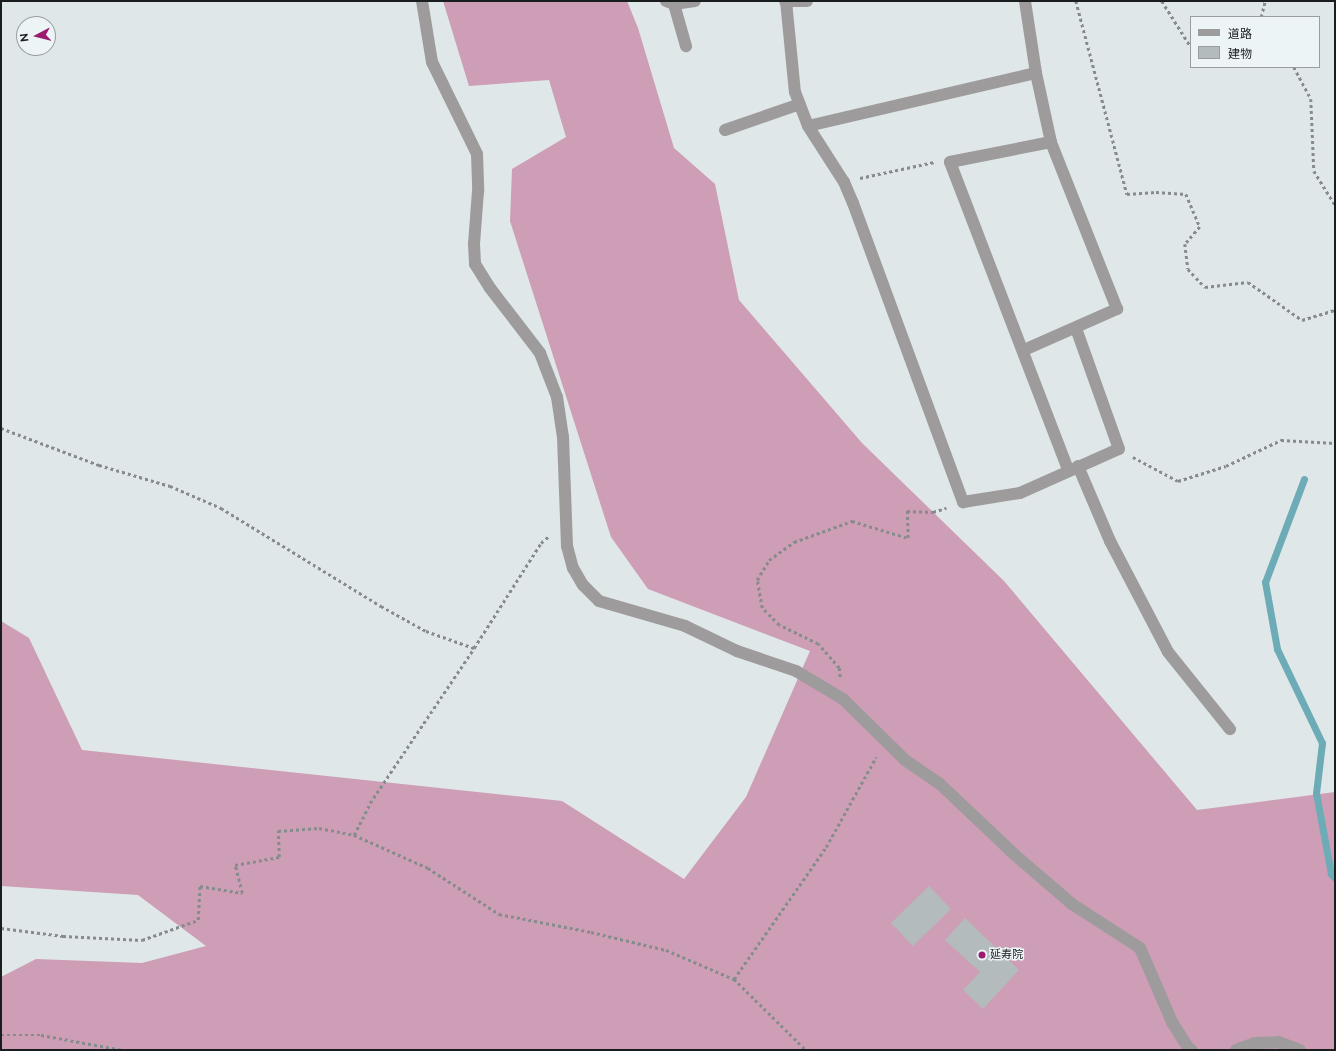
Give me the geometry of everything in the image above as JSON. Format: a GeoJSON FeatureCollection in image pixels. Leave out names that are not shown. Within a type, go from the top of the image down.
{"type":"FeatureCollection","features":[{"type":"Feature","properties":{"kind":"street"},"geometry":{"type":"LineString","coordinates":[[422,1],[432,62],[477,154],[478,191],[474,244],[476,264],[490,288],[540,353],[557,397],[563,437],[567,546],[573,568],[583,585],[599,601],[685,626],[737,651],[796,671],[843,699],[886,739],[905,760],[940,784],[1015,855],[1072,904],[1140,948],[1172,1022],[1188,1048],[1192,1050]]}},
{"type":"Feature","properties":{"kind":"street"},"geometry":{"type":"LineString","coordinates":[[686,46],[670,3],[694,1]]}},
{"type":"Feature","properties":{"kind":"street"},"geometry":{"type":"LineString","coordinates":[[807,1],[785,1],[795,92],[808,126],[844,182],[963,502],[1020,494],[1073,468],[1119,449],[1076,328]]}},
{"type":"Feature","properties":{"kind":"street"},"geometry":{"type":"LineString","coordinates":[[1024,350],[1117,309],[1051,142],[1036,74],[1025,1]]}},
{"type":"Feature","properties":{"kind":"street"},"geometry":{"type":"LineString","coordinates":[[808,126],[1036,74]]}},
{"type":"Feature","properties":{"kind":"street"},"geometry":{"type":"LineString","coordinates":[[725,130],[800,104]]}},
{"type":"Feature","properties":{"kind":"street"},"geometry":{"type":"LineString","coordinates":[[1051,142],[950,162],[1024,350],[1023,359],[1073,468],[1168,652],[1230,729]]}},
{"type":"Feature","properties":{"kind":"street"},"geometry":{"type":"LineString","coordinates":[[1236,1050],[1256,1042],[1278,1042],[1300,1050]]}},
{"type":"Feature","properties":{"kind":"path"},"geometry":{"type":"LineString","coordinates":[[1076,1],[1127,194],[1156,192],[1186,194],[1200,227],[1185,244],[1188,269],[1205,287],[1248,282],[1302,320],[1335,310]]}},
{"type":"Feature","properties":{"kind":"path"},"geometry":{"type":"LineString","coordinates":[[1162,1],[1190,45]]}},
{"type":"Feature","properties":{"kind":"path"},"geometry":{"type":"LineString","coordinates":[[1261,16],[1266,1]]}},
{"type":"Feature","properties":{"kind":"path"},"geometry":{"type":"LineString","coordinates":[[1295,68],[1311,99],[1314,171],[1335,204]]}},
{"type":"Feature","properties":{"kind":"path"},"geometry":{"type":"LineString","coordinates":[[844,182],[944,160],[950,162]]}},
{"type":"Feature","properties":{"kind":"path"},"geometry":{"type":"LineString","coordinates":[[1,428],[99,465],[170,486],[221,508],[381,606],[426,631],[474,648]]}},
{"type":"Feature","properties":{"kind":"path"},"geometry":{"type":"LineString","coordinates":[[1119,449],[1178,481],[1226,466],[1281,440],[1335,443]]}},
{"type":"Feature","properties":{"kind":"path"},"geometry":{"type":"LineString","coordinates":[[843,699],[839,668],[818,644],[779,625],[762,608],[757,580],[769,560],[794,542],[852,521],[908,538],[907,511],[933,512],[963,502]]}},
{"type":"Feature","properties":{"kind":"path"},"geometry":{"type":"LineString","coordinates":[[354,835],[370,803],[474,648],[541,543],[565,524]]}},
{"type":"Feature","properties":{"kind":"path"},"geometry":{"type":"LineString","coordinates":[[734,979],[826,847],[886,739]]}},
{"type":"Feature","properties":{"kind":"path"},"geometry":{"type":"LineString","coordinates":[[1,928],[63,936],[142,940],[198,920],[200,886],[242,893],[236,865],[279,857],[278,831],[319,828],[354,835],[428,868],[499,914],[666,950],[734,979],[806,1050]]}},
{"type":"Feature","properties":{"kind":"path"},"geometry":{"type":"LineString","coordinates":[[1,1035],[41,1035],[123,1050]]}},
{"type":"Feature","properties":{"kind":"shaded area"},"geometry":{"type":"Polygon","coordinates":[[[443,1],[627,1],[638,28],[674,148],[715,184],[739,300],[862,443],[1004,581],[1197,810],[1335,792],[1335,1050],[1,1050],[1,977],[36,959],[142,963],[206,946],[138,895],[1,886],[1,621],[29,638],[82,750],[562,801],[684,879],[746,797],[810,651],[648,589],[611,537],[510,221],[512,169],[566,137],[549,80],[469,86],[443,1]]]}},
{"type":"Feature","properties":{"kind":"building"},"geometry":{"type":"Polygon","coordinates":[[[929,886],[951,909],[913,946],[891,923],[929,886]]]}},
{"type":"Feature","properties":{"kind":"building","name":"延寿院"},"geometry":{"type":"Polygon","coordinates":[[[965,918],[1019,970],[983,1009],[963,990],[980,972],[945,940],[965,918]]]}},
{"type":"Feature","properties":{"kind":"waterway"},"geometry":{"type":"LineString","coordinates":[[1304,479],[1265,582],[1277,649],[1322,743],[1316,793],[1331,874],[1335,878]]}},
{"type":"Feature","properties":{"kind":"place","name":"延寿院"},"geometry":{"type":"Point","coordinates":[982,955]}}]}
